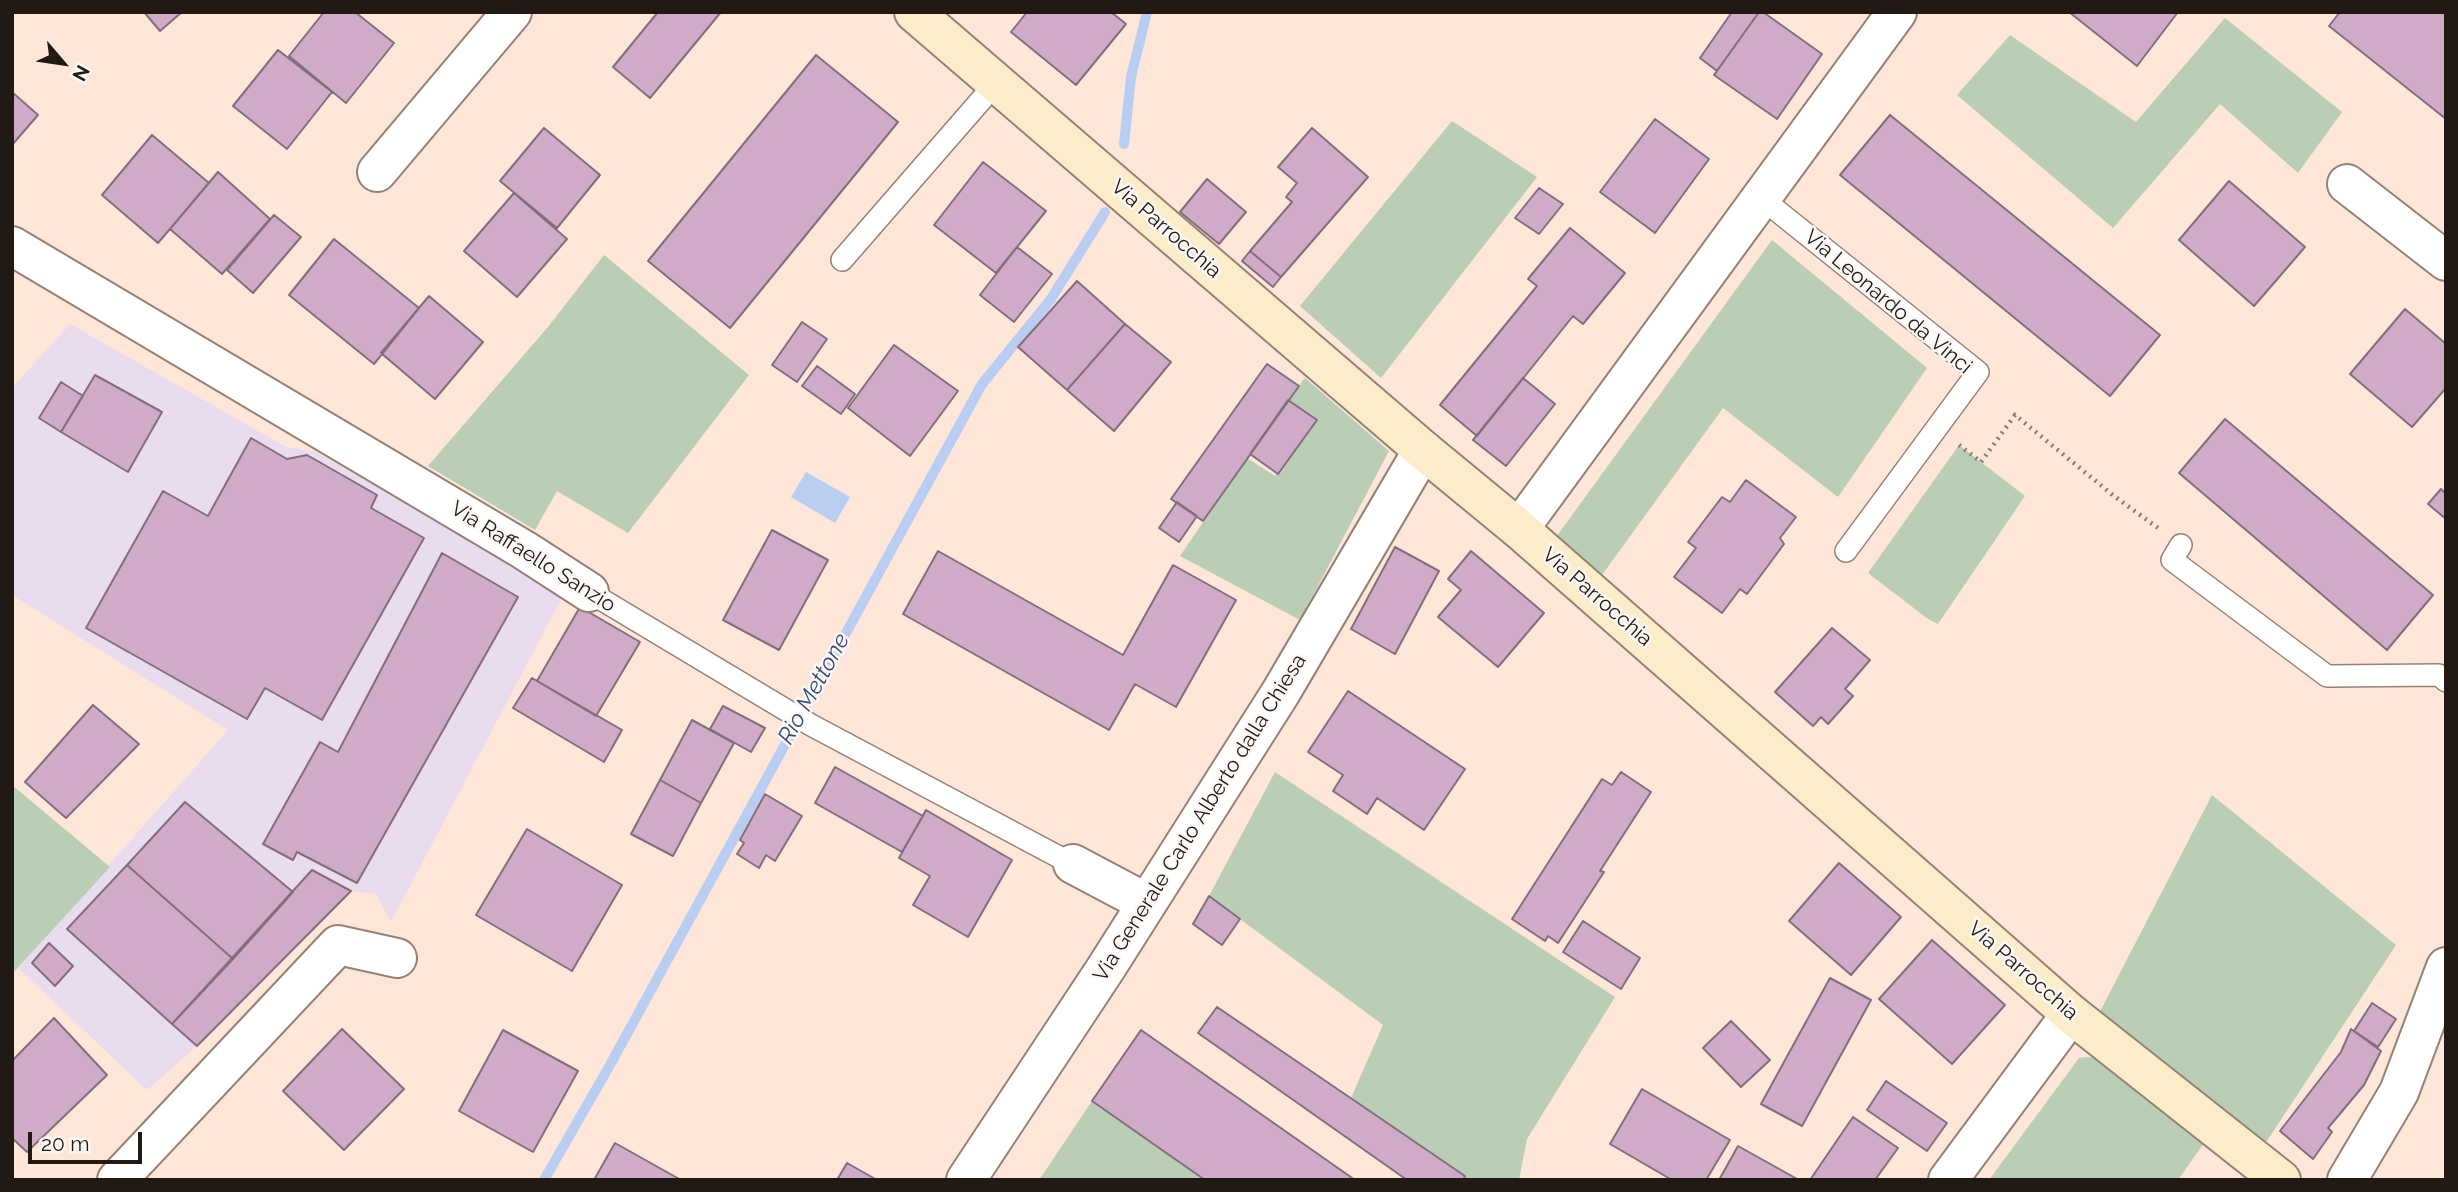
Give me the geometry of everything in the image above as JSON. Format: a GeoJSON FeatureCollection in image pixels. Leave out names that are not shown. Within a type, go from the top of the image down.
{"type":"FeatureCollection","features":[{"type":"Feature","properties":{"kind":"street"},"geometry":{"type":"LineString","coordinates":[[377,172],[512,12]]}},
{"type":"Feature","properties":{"kind":"street","name":"Via Parrocchia"},"geometry":{"type":"LineString","coordinates":[[914,12],[1423,450],[1519,529],[2071,1014],[2281,1180]]}},
{"type":"Feature","properties":{"kind":"street"},"geometry":{"type":"LineString","coordinates":[[1519,529],[1897,12]]}},
{"type":"Feature","properties":{"kind":"street"},"geometry":{"type":"LineString","coordinates":[[2347,184],[2446,261]]}},
{"type":"Feature","properties":{"kind":"street","name":"Via Raffaello Sanzio"},"geometry":{"type":"LineString","coordinates":[[12,246],[524,550],[589,592]]}},
{"type":"Feature","properties":{"kind":"street","name":"Via Generale Carlo Alberto dalla Chiesa"},"geometry":{"type":"LineString","coordinates":[[966,1180],[1281,692],[1423,450]]}},
{"type":"Feature","properties":{"kind":"street","name":"Via Raffaello Sanzio"},"geometry":{"type":"LineString","coordinates":[[1066,860],[1139,900],[1151,897]]}},
{"type":"Feature","properties":{"kind":"street"},"geometry":{"type":"LineString","coordinates":[[117,1180],[338,946],[397,958]]}},
{"type":"Feature","properties":{"kind":"street"},"geometry":{"type":"LineString","coordinates":[[2347,1180],[2399,1092],[2446,967]]}},
{"type":"Feature","properties":{"kind":"street"},"geometry":{"type":"LineString","coordinates":[[1948,1180],[2071,1014]]}},
{"type":"Feature","properties":{"kind":"lane"},"geometry":{"type":"LineString","coordinates":[[842,261],[996,83]]}},
{"type":"Feature","properties":{"kind":"lane","name":"Via Leonardo da Vinci"},"geometry":{"type":"LineString","coordinates":[[1760,197],[1978,372],[1846,551]]}},
{"type":"Feature","properties":{"kind":"lane"},"geometry":{"type":"LineString","coordinates":[[2181,545],[2172,560],[2327,676],[2443,672]]}},
{"type":"Feature","properties":{"kind":"lane","name":"Via Raffaello Sanzio"},"geometry":{"type":"LineString","coordinates":[[589,592],[811,725],[1066,860]]}},
{"type":"Feature","properties":{"kind":"path"},"geometry":{"type":"LineString","coordinates":[[1937,428],[1981,462],[2015,415],[2114,496],[2181,545]]}},
{"type":"Feature","properties":{"kind":"shaded area"},"geometry":{"type":"Polygon","coordinates":[[[70,324],[286,447],[316,452],[564,594],[391,922],[376,894],[351,891],[197,1046],[147,1090],[18,968],[228,730],[12,595],[12,388],[70,324]]]}},
{"type":"Feature","properties":{"kind":"green space"},"geometry":{"type":"Polygon","coordinates":[[[2225,18],[2342,112],[2298,173],[2220,104],[2113,228],[1957,95],[2010,35],[2136,122],[2225,18]]]}},
{"type":"Feature","properties":{"kind":"green space"},"geometry":{"type":"Polygon","coordinates":[[[1452,121],[1537,177],[1381,378],[1300,306],[1452,121]]]}},
{"type":"Feature","properties":{"kind":"green space"},"geometry":{"type":"Polygon","coordinates":[[[1772,240],[1927,368],[1838,497],[1723,408],[1602,575],[1554,540],[1772,240]]]}},
{"type":"Feature","properties":{"kind":"green space"},"geometry":{"type":"Polygon","coordinates":[[[604,255],[749,375],[628,533],[557,491],[535,530],[428,466],[548,327],[604,255]]]}},
{"type":"Feature","properties":{"kind":"green space"},"geometry":{"type":"Polygon","coordinates":[[[1305,378],[1389,451],[1300,620],[1180,556],[1247,458],[1275,476],[1317,420],[1288,400],[1305,378]]]}},
{"type":"Feature","properties":{"kind":"green space"},"geometry":{"type":"Polygon","coordinates":[[[1959,445],[2025,496],[1938,624],[1868,573],[1959,445]]]}},
{"type":"Feature","properties":{"kind":"green space"},"geometry":{"type":"Polygon","coordinates":[[[1275,772],[1615,997],[1527,1139],[1519,1180],[1463,1180],[1465,1175],[1351,1098],[1383,1025],[1209,896],[1275,772]]]}},
{"type":"Feature","properties":{"kind":"green space"},"geometry":{"type":"Polygon","coordinates":[[[12,785],[110,867],[12,974],[12,785]]]}},
{"type":"Feature","properties":{"kind":"green space"},"geometry":{"type":"Polygon","coordinates":[[[2212,795],[2396,945],[2255,1159],[2091,1029],[2212,795]]]}},
{"type":"Feature","properties":{"kind":"green space"},"geometry":{"type":"Polygon","coordinates":[[[2079,1058],[2100,1058],[2204,1143],[2178,1180],[1989,1180],[2079,1058]]]}},
{"type":"Feature","properties":{"kind":"green space"},"geometry":{"type":"Polygon","coordinates":[[[1092,1101],[1205,1180],[1039,1180],[1092,1101]]]}},
{"type":"Feature","properties":{"kind":"water"},"geometry":{"type":"Polygon","coordinates":[[[806,472],[850,497],[835,523],[791,497],[806,472]]]}},
{"type":"Feature","properties":{"kind":"building"},"geometry":{"type":"Polygon","coordinates":[[[144,12],[182,12],[160,31],[144,12]]]}},
{"type":"Feature","properties":{"kind":"building"},"geometry":{"type":"Polygon","coordinates":[[[324,12],[355,12],[394,43],[346,103],[289,56],[324,12]]]}},
{"type":"Feature","properties":{"kind":"building"},"geometry":{"type":"Polygon","coordinates":[[[658,12],[721,12],[650,98],[613,67],[658,12]]]}},
{"type":"Feature","properties":{"kind":"building"},"geometry":{"type":"Polygon","coordinates":[[[1027,12],[1111,12],[1126,24],[1076,85],[1011,32],[1027,12]]]}},
{"type":"Feature","properties":{"kind":"building"},"geometry":{"type":"Polygon","coordinates":[[[1732,12],[1759,12],[1717,71],[1700,58],[1732,12]]]}},
{"type":"Feature","properties":{"kind":"building"},"geometry":{"type":"Polygon","coordinates":[[[1759,12],[1763,12],[1822,54],[1777,119],[1714,75],[1759,12]]]}},
{"type":"Feature","properties":{"kind":"building"},"geometry":{"type":"Polygon","coordinates":[[[2069,12],[2178,12],[2137,66],[2069,12]]]}},
{"type":"Feature","properties":{"kind":"building"},"geometry":{"type":"Polygon","coordinates":[[[2340,12],[2443,12],[2446,15],[2446,119],[2329,26],[2340,12]]]}},
{"type":"Feature","properties":{"kind":"building"},"geometry":{"type":"Polygon","coordinates":[[[278,50],[332,92],[287,149],[233,106],[278,50]]]}},
{"type":"Feature","properties":{"kind":"building"},"geometry":{"type":"Polygon","coordinates":[[[816,55],[898,122],[730,328],[648,261],[816,55]]]}},
{"type":"Feature","properties":{"kind":"building"},"geometry":{"type":"Polygon","coordinates":[[[12,92],[38,115],[12,145],[12,92]]]}},
{"type":"Feature","properties":{"kind":"building"},"geometry":{"type":"Polygon","coordinates":[[[1890,115],[2160,335],[2110,396],[1840,175],[1890,115]]]}},
{"type":"Feature","properties":{"kind":"building"},"geometry":{"type":"Polygon","coordinates":[[[1655,119],[1709,159],[1655,233],[1600,192],[1655,119]]]}},
{"type":"Feature","properties":{"kind":"building"},"geometry":{"type":"Polygon","coordinates":[[[544,128],[600,175],[557,228],[500,181],[544,128]]]}},
{"type":"Feature","properties":{"kind":"building"},"geometry":{"type":"Polygon","coordinates":[[[1312,128],[1368,177],[1281,277],[1250,251],[1292,202],[1286,197],[1297,183],[1278,167],[1312,128]]]}},
{"type":"Feature","properties":{"kind":"building"},"geometry":{"type":"Polygon","coordinates":[[[152,135],[209,183],[158,243],[102,195],[152,135]]]}},
{"type":"Feature","properties":{"kind":"building"},"geometry":{"type":"Polygon","coordinates":[[[983,162],[1046,211],[996,273],[934,225],[983,162]]]}},
{"type":"Feature","properties":{"kind":"building"},"geometry":{"type":"Polygon","coordinates":[[[218,172],[270,219],[222,274],[170,229],[218,172]]]}},
{"type":"Feature","properties":{"kind":"building"},"geometry":{"type":"Polygon","coordinates":[[[1207,179],[1246,212],[1219,244],[1180,212],[1207,179]]]}},
{"type":"Feature","properties":{"kind":"building"},"geometry":{"type":"Polygon","coordinates":[[[2229,181],[2305,247],[2254,306],[2179,240],[2229,181]]]}},
{"type":"Feature","properties":{"kind":"building"},"geometry":{"type":"Polygon","coordinates":[[[1539,188],[1563,204],[1539,234],[1515,218],[1539,188]]]}},
{"type":"Feature","properties":{"kind":"building"},"geometry":{"type":"Polygon","coordinates":[[[514,193],[567,239],[517,297],[464,251],[514,193]]]}},
{"type":"Feature","properties":{"kind":"building"},"geometry":{"type":"Polygon","coordinates":[[[274,215],[301,237],[253,293],[227,270],[274,215]]]}},
{"type":"Feature","properties":{"kind":"building"},"geometry":{"type":"Polygon","coordinates":[[[1570,228],[1625,273],[1583,324],[1573,316],[1477,436],[1440,405],[1537,286],[1528,279],[1570,228]]]}},
{"type":"Feature","properties":{"kind":"building"},"geometry":{"type":"Polygon","coordinates":[[[334,239],[419,308],[374,364],[289,295],[334,239]]]}},
{"type":"Feature","properties":{"kind":"building"},"geometry":{"type":"Polygon","coordinates":[[[1017,247],[1052,274],[1014,322],[980,295],[1017,247]]]}},
{"type":"Feature","properties":{"kind":"building"},"geometry":{"type":"Polygon","coordinates":[[[1250,251],[1281,277],[1273,287],[1242,261],[1250,251]]]}},
{"type":"Feature","properties":{"kind":"building"},"geometry":{"type":"Polygon","coordinates":[[[1077,281],[1125,324],[1067,390],[1018,347],[1077,281]]]}},
{"type":"Feature","properties":{"kind":"building"},"geometry":{"type":"Polygon","coordinates":[[[429,296],[483,342],[435,399],[381,353],[429,296]]]}},
{"type":"Feature","properties":{"kind":"building"},"geometry":{"type":"Polygon","coordinates":[[[2405,309],[2446,344],[2446,388],[2412,427],[2350,374],[2405,309]]]}},
{"type":"Feature","properties":{"kind":"building"},"geometry":{"type":"Polygon","coordinates":[[[802,322],[827,339],[797,382],[772,365],[802,322]]]}},
{"type":"Feature","properties":{"kind":"building"},"geometry":{"type":"Polygon","coordinates":[[[1125,324],[1171,362],[1114,431],[1067,390],[1125,324]]]}},
{"type":"Feature","properties":{"kind":"building"},"geometry":{"type":"Polygon","coordinates":[[[894,345],[958,391],[910,456],[848,408],[894,345]]]}},
{"type":"Feature","properties":{"kind":"building"},"geometry":{"type":"Polygon","coordinates":[[[1267,364],[1299,386],[1203,521],[1171,499],[1267,364]]]}},
{"type":"Feature","properties":{"kind":"building"},"geometry":{"type":"Polygon","coordinates":[[[817,366],[855,394],[841,414],[802,386],[817,366]]]}},
{"type":"Feature","properties":{"kind":"building"},"geometry":{"type":"Polygon","coordinates":[[[95,375],[162,412],[128,472],[61,432],[95,375]]]}},
{"type":"Feature","properties":{"kind":"building"},"geometry":{"type":"Polygon","coordinates":[[[1523,378],[1555,404],[1506,466],[1473,440],[1523,378]]]}},
{"type":"Feature","properties":{"kind":"building"},"geometry":{"type":"Polygon","coordinates":[[[61,382],[83,396],[61,432],[39,418],[61,382]]]}},
{"type":"Feature","properties":{"kind":"building"},"geometry":{"type":"Polygon","coordinates":[[[1288,400],[1317,420],[1278,474],[1250,454],[1288,400]]]}},
{"type":"Feature","properties":{"kind":"building"},"geometry":{"type":"Polygon","coordinates":[[[2225,419],[2433,595],[2387,650],[2179,473],[2225,419]]]}},
{"type":"Feature","properties":{"kind":"building"},"geometry":{"type":"Polygon","coordinates":[[[251,438],[287,459],[307,455],[377,495],[371,508],[424,538],[322,720],[265,688],[247,719],[86,628],[163,491],[208,516],[251,438]]]}},
{"type":"Feature","properties":{"kind":"building"},"geometry":{"type":"Polygon","coordinates":[[[1746,480],[1796,517],[1780,538],[1784,544],[1747,594],[1740,589],[1722,613],[1674,577],[1696,548],[1688,542],[1722,497],[1730,502],[1746,480]]]}},
{"type":"Feature","properties":{"kind":"building"},"geometry":{"type":"Polygon","coordinates":[[[2441,489],[2446,494],[2446,519],[2428,504],[2441,489]]]}},
{"type":"Feature","properties":{"kind":"building"},"geometry":{"type":"Polygon","coordinates":[[[1177,502],[1197,516],[1179,542],[1159,528],[1177,502]]]}},
{"type":"Feature","properties":{"kind":"building"},"geometry":{"type":"Polygon","coordinates":[[[772,530],[828,560],[779,650],[723,620],[772,530]]]}},
{"type":"Feature","properties":{"kind":"building"},"geometry":{"type":"Polygon","coordinates":[[[1395,547],[1439,571],[1395,654],[1351,629],[1395,547]]]}},
{"type":"Feature","properties":{"kind":"building"},"geometry":{"type":"Polygon","coordinates":[[[938,551],[1123,655],[1173,565],[1236,600],[1176,707],[1135,684],[1109,730],[903,614],[938,551]]]}},
{"type":"Feature","properties":{"kind":"building"},"geometry":{"type":"Polygon","coordinates":[[[1471,551],[1544,613],[1498,667],[1438,617],[1461,590],[1448,579],[1471,551]]]}},
{"type":"Feature","properties":{"kind":"building"},"geometry":{"type":"Polygon","coordinates":[[[442,553],[518,597],[357,883],[297,852],[293,860],[263,844],[320,742],[338,752],[442,553]]]}},
{"type":"Feature","properties":{"kind":"building"},"geometry":{"type":"Polygon","coordinates":[[[580,607],[640,642],[596,716],[537,681],[580,607]]]}},
{"type":"Feature","properties":{"kind":"building"},"geometry":{"type":"Polygon","coordinates":[[[1832,628],[1870,660],[1845,689],[1853,696],[1828,724],[1821,717],[1813,726],[1775,692],[1832,628]]]}},
{"type":"Feature","properties":{"kind":"building"},"geometry":{"type":"Polygon","coordinates":[[[532,678],[622,730],[604,762],[513,708],[532,678]]]}},
{"type":"Feature","properties":{"kind":"building"},"geometry":{"type":"Polygon","coordinates":[[[1348,691],[1465,769],[1424,830],[1377,798],[1367,814],[1333,791],[1343,775],[1308,752],[1348,691]]]}},
{"type":"Feature","properties":{"kind":"building"},"geometry":{"type":"Polygon","coordinates":[[[93,705],[139,744],[66,818],[25,782],[93,705]]]}},
{"type":"Feature","properties":{"kind":"building"},"geometry":{"type":"Polygon","coordinates":[[[723,706],[765,728],[751,752],[710,729],[723,706]]]}},
{"type":"Feature","properties":{"kind":"building"},"geometry":{"type":"Polygon","coordinates":[[[692,720],[734,743],[701,803],[660,780],[692,720]]]}},
{"type":"Feature","properties":{"kind":"building"},"geometry":{"type":"Polygon","coordinates":[[[835,767],[923,816],[902,852],[815,803],[835,767]]]}},
{"type":"Feature","properties":{"kind":"building"},"geometry":{"type":"Polygon","coordinates":[[[1621,772],[1651,792],[1558,943],[1548,936],[1545,941],[1512,919],[1602,779],[1612,785],[1621,772]]]}},
{"type":"Feature","properties":{"kind":"building"},"geometry":{"type":"Polygon","coordinates":[[[660,780],[701,803],[673,856],[631,834],[660,780]]]}},
{"type":"Feature","properties":{"kind":"building"},"geometry":{"type":"Polygon","coordinates":[[[765,794],[802,816],[775,861],[766,855],[759,868],[737,854],[744,843],[740,840],[765,794]]]}},
{"type":"Feature","properties":{"kind":"building"},"geometry":{"type":"Polygon","coordinates":[[[185,802],[293,892],[233,959],[127,865],[185,802]]]}},
{"type":"Feature","properties":{"kind":"building"},"geometry":{"type":"Polygon","coordinates":[[[926,810],[1012,860],[968,937],[913,905],[930,876],[899,858],[926,810]]]}},
{"type":"Feature","properties":{"kind":"building"},"geometry":{"type":"Polygon","coordinates":[[[527,829],[622,885],[572,971],[476,915],[527,829]]]}},
{"type":"Feature","properties":{"kind":"building"},"geometry":{"type":"Polygon","coordinates":[[[1839,863],[1901,917],[1851,975],[1789,921],[1839,863]]]}},
{"type":"Feature","properties":{"kind":"building"},"geometry":{"type":"Polygon","coordinates":[[[127,865],[233,959],[172,1024],[67,929],[127,865]]]}},
{"type":"Feature","properties":{"kind":"building"},"geometry":{"type":"Polygon","coordinates":[[[312,870],[351,891],[197,1046],[172,1024],[312,870]]]}},
{"type":"Feature","properties":{"kind":"building"},"geometry":{"type":"Polygon","coordinates":[[[1209,896],[1240,919],[1222,945],[1193,924],[1209,896]]]}},
{"type":"Feature","properties":{"kind":"building"},"geometry":{"type":"Polygon","coordinates":[[[1583,921],[1640,958],[1621,989],[1563,952],[1583,921]]]}},
{"type":"Feature","properties":{"kind":"building"},"geometry":{"type":"Polygon","coordinates":[[[1932,940],[2005,1005],[1952,1064],[1879,999],[1932,940]]]}},
{"type":"Feature","properties":{"kind":"building"},"geometry":{"type":"Polygon","coordinates":[[[49,943],[73,966],[55,986],[32,963],[49,943]]]}},
{"type":"Feature","properties":{"kind":"building"},"geometry":{"type":"Polygon","coordinates":[[[1830,978],[1871,1000],[1802,1126],[1761,1104],[1830,978]]]}},
{"type":"Feature","properties":{"kind":"building"},"geometry":{"type":"Polygon","coordinates":[[[2372,1003],[2396,1019],[2378,1047],[2354,1031],[2372,1003]]]}},
{"type":"Feature","properties":{"kind":"building"},"geometry":{"type":"Polygon","coordinates":[[[1217,1007],[1465,1176],[1463,1180],[1407,1180],[1198,1033],[1217,1007]]]}},
{"type":"Feature","properties":{"kind":"building"},"geometry":{"type":"Polygon","coordinates":[[[54,1018],[107,1075],[27,1152],[12,1138],[12,1061],[54,1018]]]}},
{"type":"Feature","properties":{"kind":"building"},"geometry":{"type":"Polygon","coordinates":[[[1731,1021],[1770,1060],[1741,1087],[1703,1048],[1731,1021]]]}},
{"type":"Feature","properties":{"kind":"building"},"geometry":{"type":"Polygon","coordinates":[[[342,1029],[404,1089],[344,1150],[283,1091],[342,1029]]]}},
{"type":"Feature","properties":{"kind":"building"},"geometry":{"type":"Polygon","coordinates":[[[2351,1029],[2381,1051],[2364,1085],[2328,1128],[2332,1132],[2313,1159],[2280,1131],[2341,1052],[2351,1029]]]}},
{"type":"Feature","properties":{"kind":"building"},"geometry":{"type":"Polygon","coordinates":[[[503,1030],[578,1071],[533,1152],[459,1111],[503,1030]]]}},
{"type":"Feature","properties":{"kind":"building"},"geometry":{"type":"Polygon","coordinates":[[[1141,1030],[1355,1180],[1205,1180],[1092,1101],[1141,1030]]]}},
{"type":"Feature","properties":{"kind":"building"},"geometry":{"type":"Polygon","coordinates":[[[1886,1081],[1947,1123],[1927,1151],[1867,1110],[1886,1081]]]}},
{"type":"Feature","properties":{"kind":"building"},"geometry":{"type":"Polygon","coordinates":[[[1642,1089],[1730,1140],[1706,1180],[1672,1180],[1610,1144],[1642,1089]]]}},
{"type":"Feature","properties":{"kind":"building"},"geometry":{"type":"Polygon","coordinates":[[[1853,1117],[1898,1148],[1875,1180],[1810,1180],[1853,1117]]]}},
{"type":"Feature","properties":{"kind":"building"},"geometry":{"type":"Polygon","coordinates":[[[615,1143],[681,1180],[594,1180],[615,1143]]]}},
{"type":"Feature","properties":{"kind":"building"},"geometry":{"type":"Polygon","coordinates":[[[1738,1146],[1799,1180],[1719,1180],[1738,1146]]]}},
{"type":"Feature","properties":{"kind":"building"},"geometry":{"type":"Polygon","coordinates":[[[847,1163],[877,1180],[837,1180],[847,1163]]]}},
{"type":"Feature","properties":{"kind":"waterway","name":"Rio Mettone"},"geometry":{"type":"LineString","coordinates":[[1124,144],[1131,77],[1147,12]]}},
{"type":"Feature","properties":{"kind":"waterway","name":"Rio Mettone"},"geometry":{"type":"LineString","coordinates":[[544,1180],[610,1065],[982,384],[1051,299],[1105,212]]}}]}
